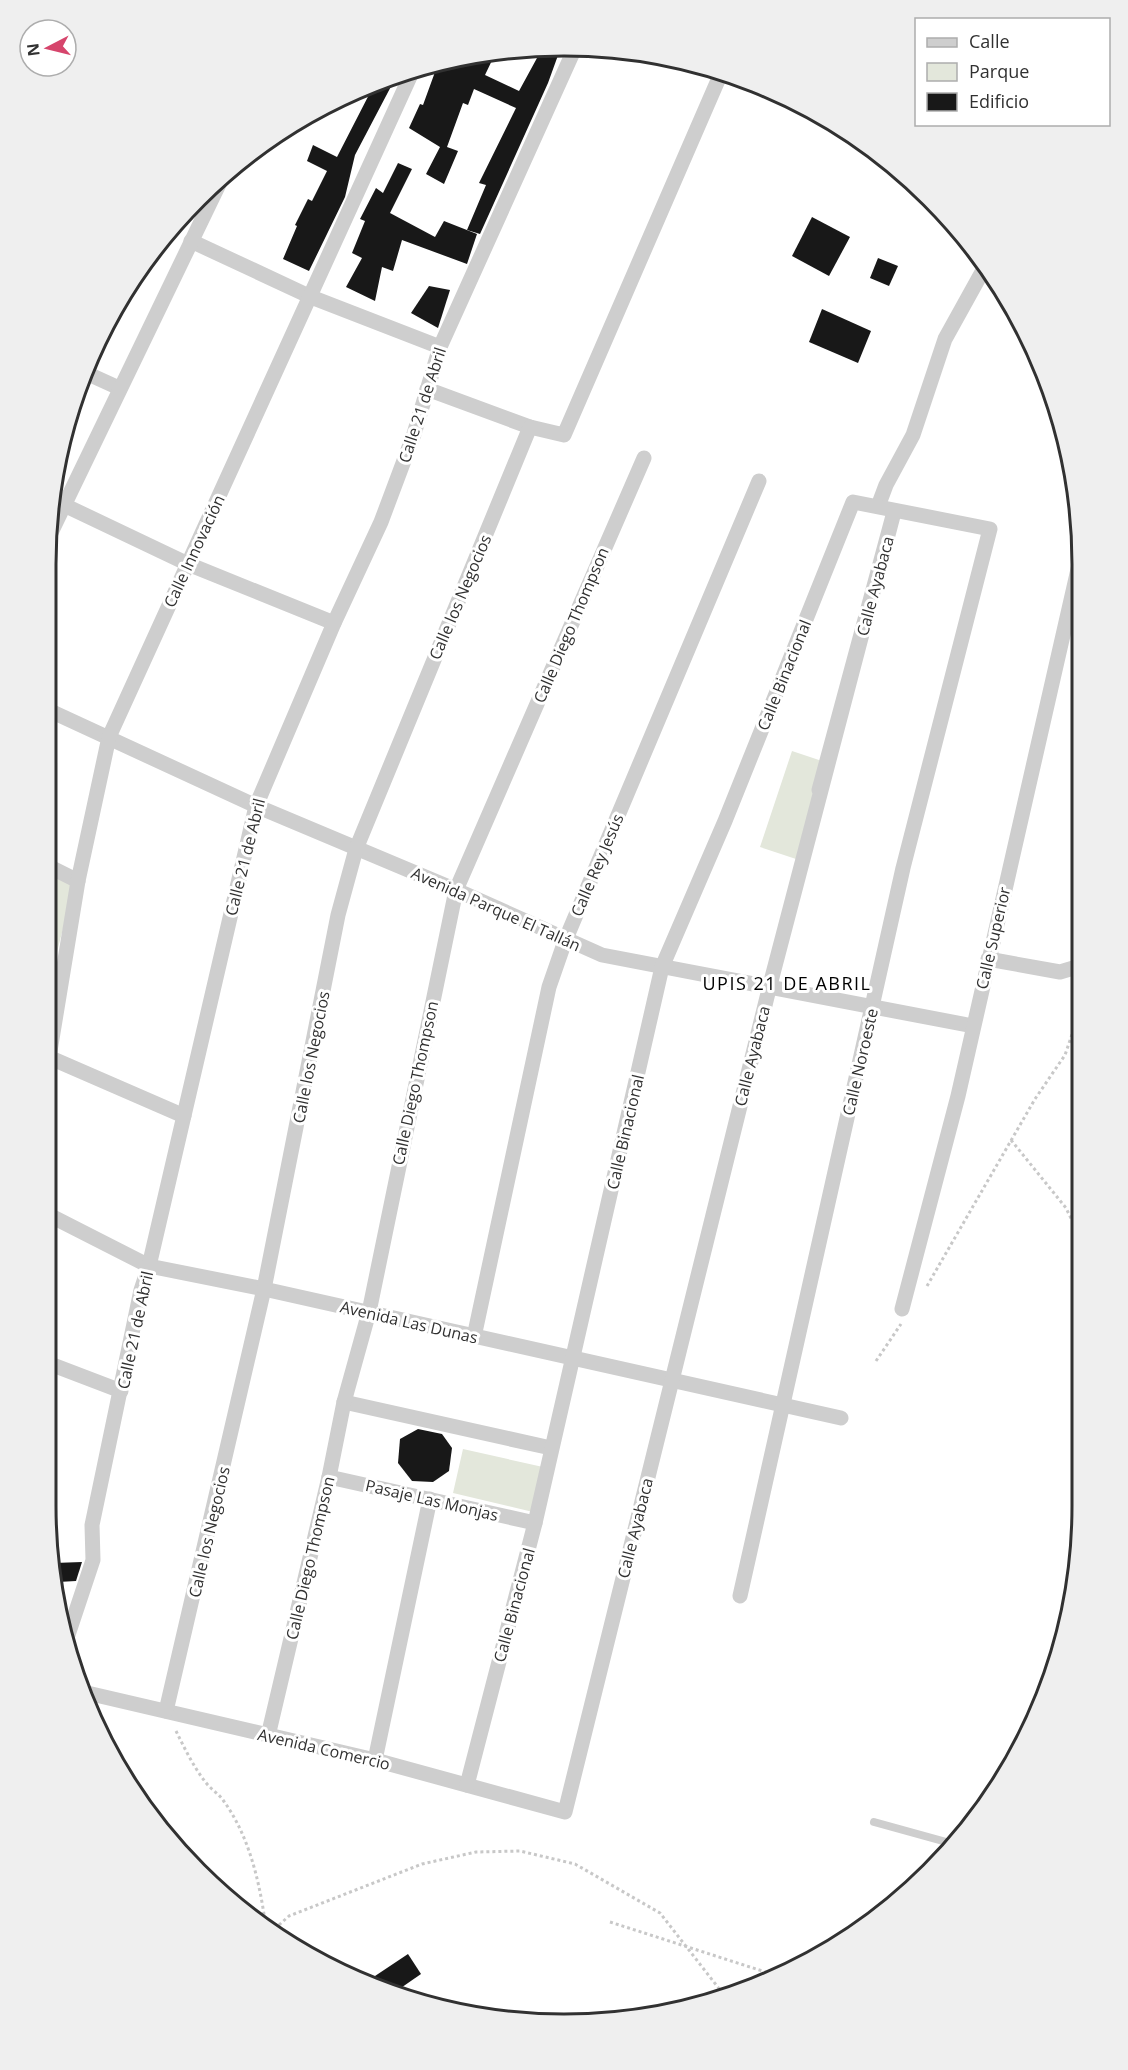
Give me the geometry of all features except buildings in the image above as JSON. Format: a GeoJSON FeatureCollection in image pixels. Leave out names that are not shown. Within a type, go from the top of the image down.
{"type":"FeatureCollection","features":[{"type":"Feature","properties":{"kind":"street","name":"Calle 21 de Abril"},"geometry":{"type":"LineString","coordinates":[[70,1628],[93,1560],[92,1525],[141,1290],[149,1266],[256,806],[334,623],[381,522],[440,347],[571,56]]}},
{"type":"Feature","properties":{"kind":"street","name":"Calle Innovación"},"geometry":{"type":"LineString","coordinates":[[56,1006],[78,881],[109,737],[409,80]]}},
{"type":"Feature","properties":{"kind":"street"},"geometry":{"type":"LineString","coordinates":[[427,389],[530,427],[564,435],[719,80]]}},
{"type":"Feature","properties":{"kind":"street"},"geometry":{"type":"LineString","coordinates":[[58,517],[118,388],[213,196]]}},
{"type":"Feature","properties":{"kind":"street"},"geometry":{"type":"LineString","coordinates":[[190,241],[311,297],[440,347]]}},
{"type":"Feature","properties":{"kind":"street"},"geometry":{"type":"LineString","coordinates":[[880,501],[886,485],[914,435],[945,339],[984,276]]}},
{"type":"Feature","properties":{"kind":"street"},"geometry":{"type":"LineString","coordinates":[[92,376],[118,388]]}},
{"type":"Feature","properties":{"kind":"street","name":"Calle los Negocios"},"geometry":{"type":"LineString","coordinates":[[166,1711],[264,1289],[338,915],[356,849],[530,427]]}},
{"type":"Feature","properties":{"kind":"street","name":"Calle Diego Thompson"},"geometry":{"type":"LineString","coordinates":[[268,1736],[329,1477],[344,1402],[369,1312],[456,890],[644,458]]}},
{"type":"Feature","properties":{"kind":"street","name":"Calle Rey Jesús"},"geometry":{"type":"LineString","coordinates":[[474,1337],[549,987],[565,941],[759,481]]}},
{"type":"Feature","properties":{"kind":"street","name":"Calle Binacional"},"geometry":{"type":"LineString","coordinates":[[467,1785],[535,1523],[551,1448],[574,1360],[662,967],[724,821],[853,502],[894,512]]}},
{"type":"Feature","properties":{"kind":"street"},"geometry":{"type":"LineString","coordinates":[[64,505],[188,564],[334,623]]}},
{"type":"Feature","properties":{"kind":"street","name":"Calle Noroeste"},"geometry":{"type":"LineString","coordinates":[[740,1596],[903,868],[990,530],[894,512]]}},
{"type":"Feature","properties":{"kind":"street","name":"Calle Ayabaca"},"geometry":{"type":"LineString","coordinates":[[819,790],[894,512]]}},
{"type":"Feature","properties":{"kind":"street","name":"Calle Ayabaca"},"geometry":{"type":"LineString","coordinates":[[565,1812],[770,985],[894,512]]}},
{"type":"Feature","properties":{"kind":"street","name":"Calle Superior"},"geometry":{"type":"LineString","coordinates":[[902,1315],[958,1096],[1072,595]]}},
{"type":"Feature","properties":{"kind":"street","name":"Avenida Parque El Tallán"},"geometry":{"type":"LineString","coordinates":[[56,713],[256,806],[456,890],[565,941],[602,955],[770,985],[973,1026]]}},
{"type":"Feature","properties":{"kind":"street"},"geometry":{"type":"LineString","coordinates":[[56,871],[78,881]]}},
{"type":"Feature","properties":{"kind":"street"},"geometry":{"type":"LineString","coordinates":[[988,959],[1060,972],[1072,968]]}},
{"type":"Feature","properties":{"kind":"street"},"geometry":{"type":"LineString","coordinates":[[56,1061],[184,1116]]}},
{"type":"Feature","properties":{"kind":"street","name":"Avenida Las Dunas"},"geometry":{"type":"LineString","coordinates":[[56,1219],[149,1266],[369,1312],[574,1360],[841,1418]]}},
{"type":"Feature","properties":{"kind":"street"},"geometry":{"type":"LineString","coordinates":[[56,1366],[121,1391]]}},
{"type":"Feature","properties":{"kind":"street"},"geometry":{"type":"LineString","coordinates":[[344,1402],[551,1448]]}},
{"type":"Feature","properties":{"kind":"street","name":"Pasaje Las Monjas"},"geometry":{"type":"LineString","coordinates":[[329,1477],[535,1523]]}},
{"type":"Feature","properties":{"kind":"street"},"geometry":{"type":"LineString","coordinates":[[375,1760],[430,1499]]}},
{"type":"Feature","properties":{"kind":"street","name":"Avenida Comercio"},"geometry":{"type":"LineString","coordinates":[[91,1694],[375,1760],[565,1812]]}},
{"type":"Feature","properties":{"kind":"lane"},"geometry":{"type":"LineString","coordinates":[[874,1822],[945,1842]]}},
{"type":"Feature","properties":{"kind":"path"},"geometry":{"type":"LineString","coordinates":[[922,1294],[1011,1140],[1065,1055],[1072,1034]]}},
{"type":"Feature","properties":{"kind":"path"},"geometry":{"type":"LineString","coordinates":[[1011,1140],[1066,1208],[1072,1220]]}},
{"type":"Feature","properties":{"kind":"path"},"geometry":{"type":"LineString","coordinates":[[876,1362],[902,1315]]}},
{"type":"Feature","properties":{"kind":"path"},"geometry":{"type":"LineString","coordinates":[[166,1711],[190,1759],[207,1783],[223,1800],[242,1836],[261,1893],[264,1917]]}},
{"type":"Feature","properties":{"kind":"path"},"geometry":{"type":"LineString","coordinates":[[277,1926],[289,1916],[422,1864],[476,1852],[520,1851],[575,1864],[660,1913],[689,1947],[720,1990]]}},
{"type":"Feature","properties":{"kind":"path"},"geometry":{"type":"LineString","coordinates":[[610,1922],[767,1972]]}},
{"type":"Feature","properties":{"kind":"green space"},"geometry":{"type":"Polygon","coordinates":[[[792,751],[828,763],[796,859],[760,847],[792,751]]]}},
{"type":"Feature","properties":{"kind":"green space"},"geometry":{"type":"Polygon","coordinates":[[[56,867],[77,875],[56,956],[56,867]]]}},
{"type":"Feature","properties":{"kind":"green space"},"geometry":{"type":"Polygon","coordinates":[[[463,1449],[543,1467],[533,1512],[453,1493],[463,1449]]]}},
{"type":"Feature","properties":{"kind":"district","name":"UPIS 21 DE ABRIL"},"geometry":{"type":"Point","coordinates":[787,983]}}]}
